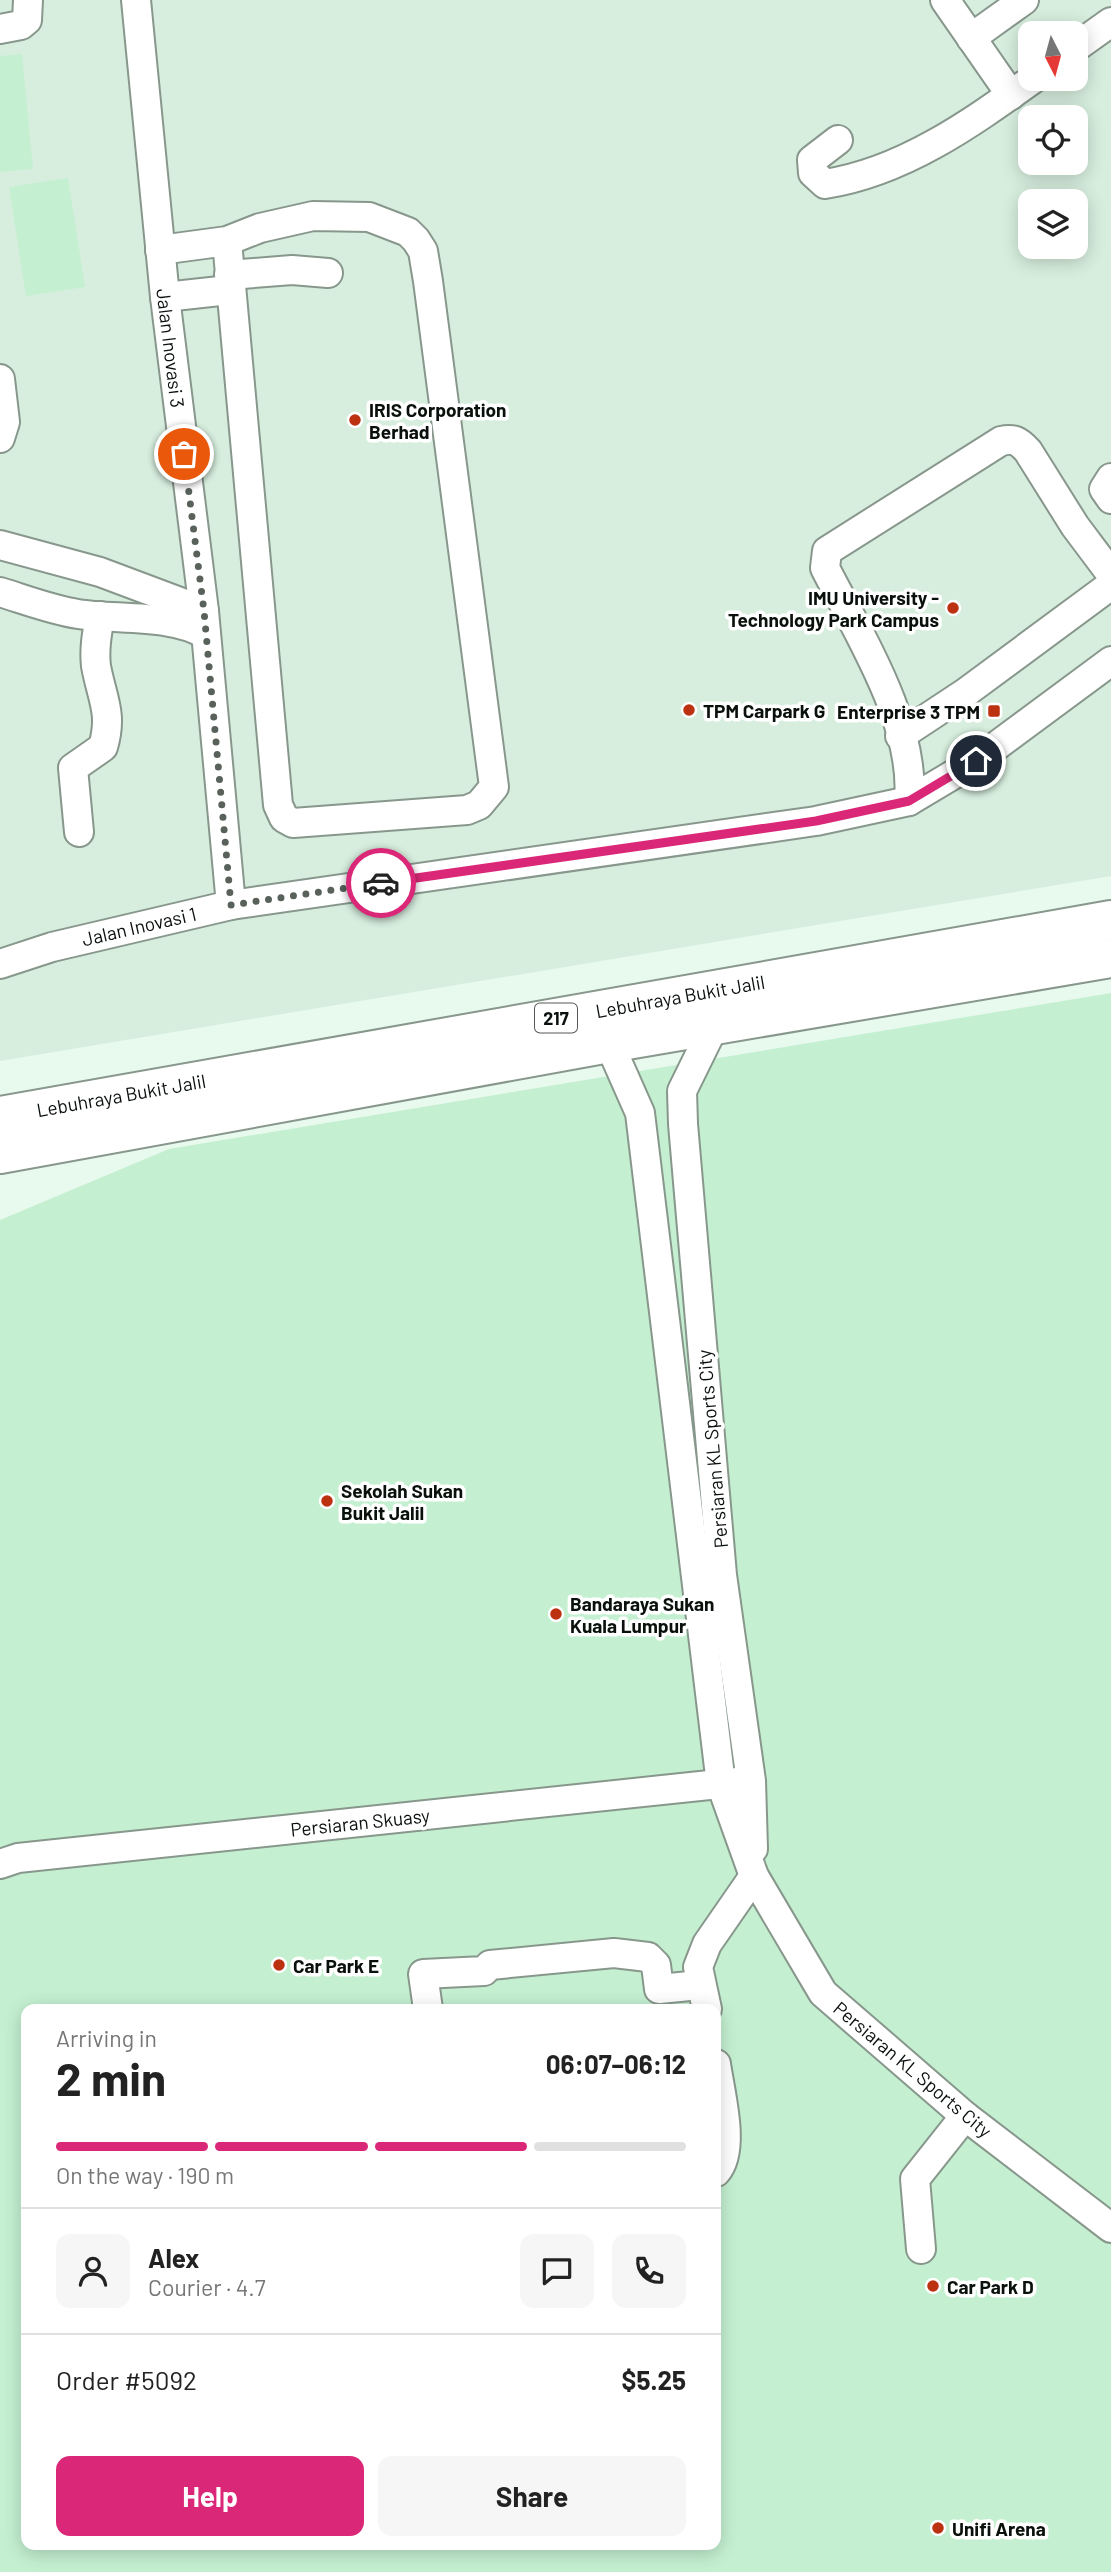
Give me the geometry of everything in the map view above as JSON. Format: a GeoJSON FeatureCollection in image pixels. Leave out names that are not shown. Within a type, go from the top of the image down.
{"type":"FeatureCollection","features":[{"type":"Feature","properties":{"kind":"highway","name":"Lebuhraya Bukit Jalil"},"geometry":{"type":"LineString","coordinates":[[0,1116],[1111,920]]}},
{"type":"Feature","properties":{"kind":"highway","name":"Lebuhraya Bukit Jalil"},"geometry":{"type":"LineString","coordinates":[[16,1152],[609,1043],[713,1028],[1111,958]]}},
{"type":"Feature","properties":{"kind":"highway"},"geometry":{"type":"LineString","coordinates":[[0,1171],[16,1152]]}},
{"type":"Feature","properties":{"kind":"street"},"geometry":{"type":"LineString","coordinates":[[0,29],[21,25],[27,20],[28,0]]}},
{"type":"Feature","properties":{"kind":"street","name":"Jalan Inovasi 3"},"geometry":{"type":"LineString","coordinates":[[136,0],[164,297],[205,623],[231,905]]}},
{"type":"Feature","properties":{"kind":"street"},"geometry":{"type":"LineString","coordinates":[[945,0],[971,38],[1018,83]]}},
{"type":"Feature","properties":{"kind":"street"},"geometry":{"type":"LineString","coordinates":[[971,38],[1024,0]]}},
{"type":"Feature","properties":{"kind":"street"},"geometry":{"type":"LineString","coordinates":[[1088,38],[1111,22]]}},
{"type":"Feature","properties":{"kind":"street"},"geometry":{"type":"LineString","coordinates":[[838,140],[812,160],[813,173],[825,184],[852,180],[895,165],[1018,89]]}},
{"type":"Feature","properties":{"kind":"street"},"geometry":{"type":"LineString","coordinates":[[160,250],[227,241],[285,221],[341,214],[369,217],[397,226],[416,240],[423,251],[494,787],[479,805],[467,810],[293,823],[284,818],[278,805],[227,241]]}},
{"type":"Feature","properties":{"kind":"street"},"geometry":{"type":"LineString","coordinates":[[164,297],[292,270],[328,273]]}},
{"type":"Feature","properties":{"kind":"street"},"geometry":{"type":"LineString","coordinates":[[0,379],[5,422],[0,438]]}},
{"type":"Feature","properties":{"kind":"street"},"geometry":{"type":"LineString","coordinates":[[909,801],[911,776],[894,706],[825,568],[824,559],[833,545],[1001,441],[1010,439],[1028,451],[1075,526],[1111,574]]}},
{"type":"Feature","properties":{"kind":"street"},"geometry":{"type":"LineString","coordinates":[[1111,478],[1104,489],[1111,499]]}},
{"type":"Feature","properties":{"kind":"street"},"geometry":{"type":"LineString","coordinates":[[0,545],[100,572],[205,623],[198,630],[165,622],[100,616],[52,608],[0,592]]}},
{"type":"Feature","properties":{"kind":"street"},"geometry":{"type":"LineString","coordinates":[[900,736],[965,694],[1111,585]]}},
{"type":"Feature","properties":{"kind":"street"},"geometry":{"type":"LineString","coordinates":[[79,832],[73,768],[103,747],[110,725],[96,664],[100,616]]}},
{"type":"Feature","properties":{"kind":"street","name":"Jalan Inovasi 1"},"geometry":{"type":"LineString","coordinates":[[0,964],[52,947],[231,905],[816,821],[909,801],[976,761],[1111,661]]}},
{"type":"Feature","properties":{"kind":"street","name":"Persiaran KL Sports City"},"geometry":{"type":"LineString","coordinates":[[713,1028],[682,1091],[722,1575],[751,1781],[754,1876]]}},
{"type":"Feature","properties":{"kind":"street","name":"Persiaran KL Sports City"},"geometry":{"type":"LineString","coordinates":[[609,1043],[640,1113],[722,1784],[754,1876],[822,1993],[965,2116],[1111,2228]]}},
{"type":"Feature","properties":{"kind":"street"},"geometry":{"type":"LineString","coordinates":[[673,1385],[706,1382]]}},
{"type":"Feature","properties":{"kind":"street","name":"Persiaran Skuasy"},"geometry":{"type":"LineString","coordinates":[[0,1864],[18,1858],[188,1839],[751,1781]]}},
{"type":"Feature","properties":{"kind":"street"},"geometry":{"type":"LineString","coordinates":[[427,2004],[423,1974],[484,1971],[490,1965],[614,1953],[648,1956],[656,1965],[659,1989],[702,1987],[707,1944],[754,1876]]}},
{"type":"Feature","properties":{"kind":"street"},"geometry":{"type":"LineString","coordinates":[[721,2100],[727,2145],[721,2166]]}},
{"type":"Feature","properties":{"kind":"street"},"geometry":{"type":"LineString","coordinates":[[921,2249],[915,2179],[965,2116]]}},
{"type":"Feature","properties":{"kind":"shaded area"},"geometry":{"type":"Polygon","coordinates":[[[0,0],[1111,0],[1111,876],[0,1061],[0,0]]]}},
{"type":"Feature","properties":{"kind":"green space"},"geometry":{"type":"Polygon","coordinates":[[[22,54],[33,169],[0,172],[0,56],[22,54]]]}},
{"type":"Feature","properties":{"kind":"green space"},"geometry":{"type":"Polygon","coordinates":[[[68,178],[85,287],[26,296],[9,187],[68,178]]]}},
{"type":"Feature","properties":{"kind":"green space","name":"Bandaraya Sukan Kuala Lumpur"},"geometry":{"type":"Polygon","coordinates":[[[1111,993],[1111,2572],[0,2572],[0,1220],[169,1149],[1111,993]]]}},
{"type":"Feature","properties":{"kind":"way so far"},"geometry":{"type":"LineString","coordinates":[[184,454],[204,611],[231,905],[381,883]]}},
{"type":"Feature","properties":{"kind":"place","name":"IRIS Corporation Berhad"},"geometry":{"type":"Point","coordinates":[355,420]}},
{"type":"Feature","properties":{"kind":"place","name":"IMU University - Technology Park Campus"},"geometry":{"type":"Point","coordinates":[953,608]}},
{"type":"Feature","properties":{"kind":"place","name":"TPM Carpark G"},"geometry":{"type":"Point","coordinates":[689,710]}},
{"type":"Feature","properties":{"kind":"place","name":"Enterprise 3 TPM"},"geometry":{"type":"Point","coordinates":[994,711]}},
{"type":"Feature","properties":{"kind":"place","name":"Sekolah Sukan Bukit Jalil"},"geometry":{"type":"Point","coordinates":[327,1501]}},
{"type":"Feature","properties":{"kind":"place","name":"Bandaraya Sukan Kuala Lumpur"},"geometry":{"type":"Point","coordinates":[556,1614]}},
{"type":"Feature","properties":{"kind":"place","name":"Car Park E"},"geometry":{"type":"Point","coordinates":[279,1965]}},
{"type":"Feature","properties":{"kind":"place","name":"Car Park D"},"geometry":{"type":"Point","coordinates":[933,2286]}},
{"type":"Feature","properties":{"kind":"place","name":"Unifi Arena"},"geometry":{"type":"Point","coordinates":[938,2528]}},
{"type":"Feature","properties":{"kind":"route"},"geometry":{"type":"LineString","coordinates":[[381,883],[816,821],[909,801],[976,761]]}}]}
